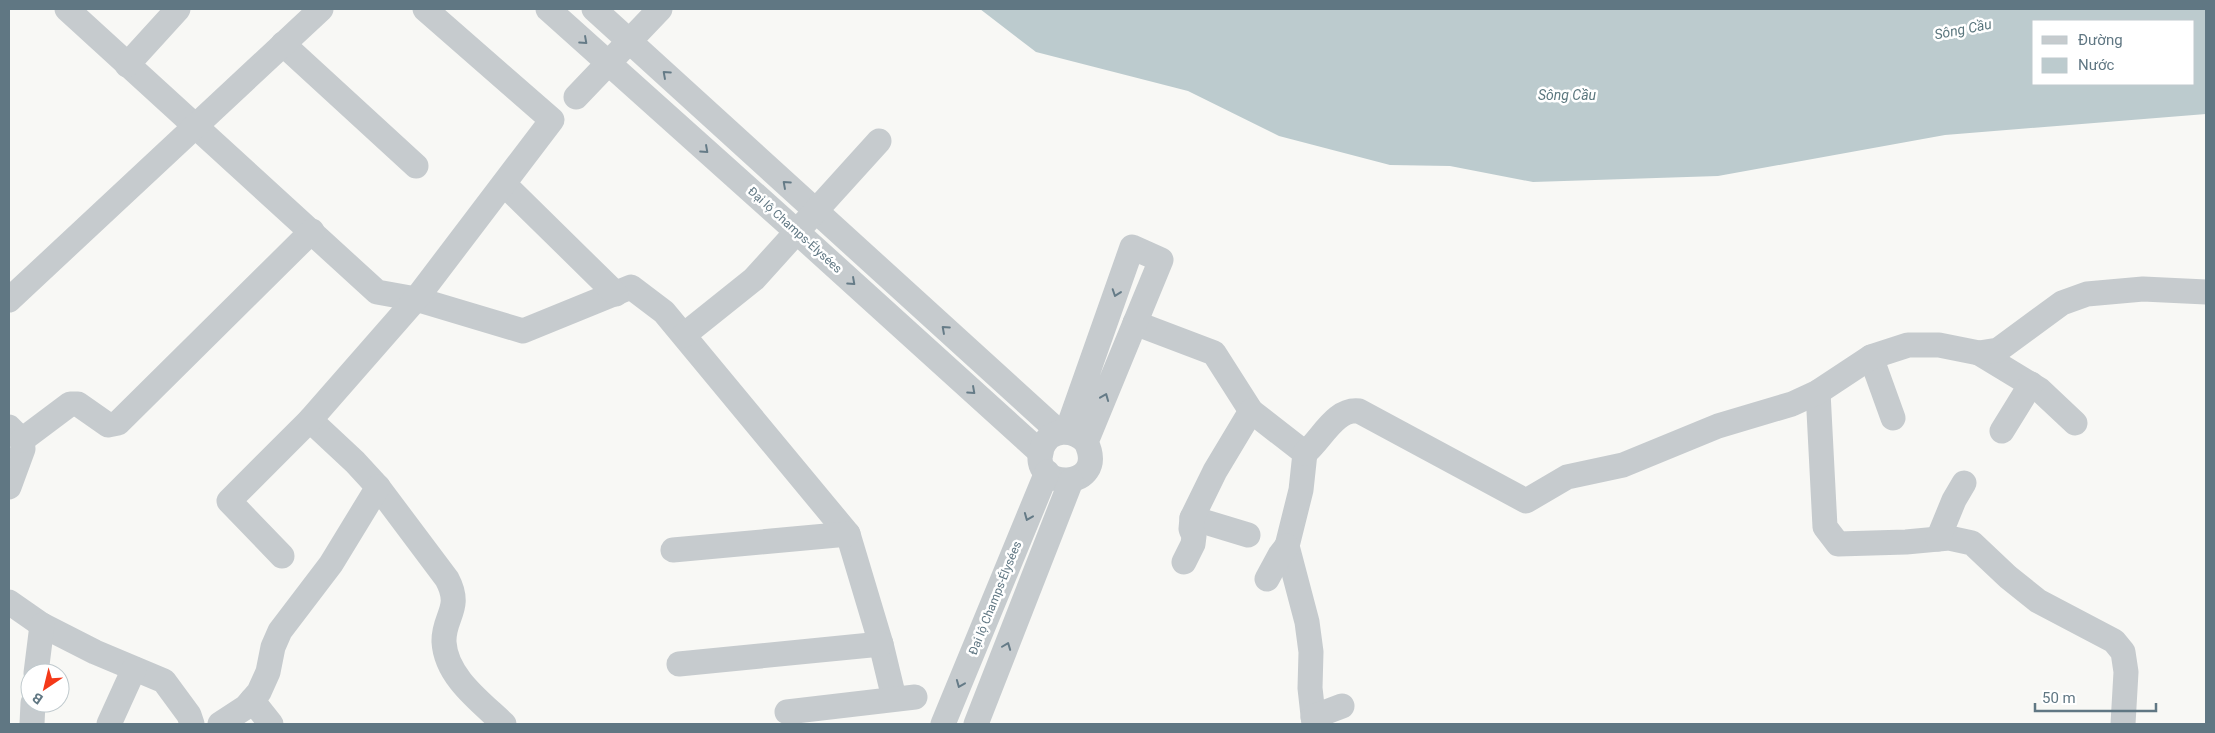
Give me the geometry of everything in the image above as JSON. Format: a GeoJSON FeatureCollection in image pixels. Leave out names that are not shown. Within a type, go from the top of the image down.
{"type":"FeatureCollection","features":[{"type":"Feature","properties":{"kind":"street"},"geometry":{"type":"LineString","coordinates":[[67,9],[377,292],[416,299],[523,331],[631,288],[664,312],[848,534],[881,644],[904,698],[788,712]]}},
{"type":"Feature","properties":{"kind":"street"},"geometry":{"type":"LineString","coordinates":[[127,65],[178,9]]}},
{"type":"Feature","properties":{"kind":"street"},"geometry":{"type":"LineString","coordinates":[[9,300],[320,9]]}},
{"type":"Feature","properties":{"kind":"street"},"geometry":{"type":"LineString","coordinates":[[282,556],[229,500],[310,420],[416,299],[552,120],[425,9]]}},
{"type":"Feature","properties":{"kind":"street","name":"Đại lộ Champs-Élysées"},"geometry":{"type":"LineString","coordinates":[[548,9],[797,232],[1044,463],[1058,480],[1071,481],[1078,478],[1089,466],[1090,450],[1071,435]]}},
{"type":"Feature","properties":{"kind":"street"},"geometry":{"type":"LineString","coordinates":[[594,9],[817,212],[1071,435]]}},
{"type":"Feature","properties":{"kind":"street"},"geometry":{"type":"LineString","coordinates":[[576,97],[660,9]]}},
{"type":"Feature","properties":{"kind":"street"},"geometry":{"type":"LineString","coordinates":[[283,44],[416,166]]}},
{"type":"Feature","properties":{"kind":"street"},"geometry":{"type":"LineString","coordinates":[[684,336],[754,279],[817,212],[878,141]]}},
{"type":"Feature","properties":{"kind":"street"},"geometry":{"type":"LineString","coordinates":[[504,184],[616,294]]}},
{"type":"Feature","properties":{"kind":"street"},"geometry":{"type":"LineString","coordinates":[[9,487],[23,449],[15,433],[70,404],[78,404],[108,425],[118,423],[312,231]]}},
{"type":"Feature","properties":{"kind":"street","name":"Đại lộ Champs-Élysées"},"geometry":{"type":"LineString","coordinates":[[943,724],[1044,463],[1047,440],[1071,435],[1135,323],[1161,260],[1132,247],[1071,435]]}},
{"type":"Feature","properties":{"kind":"street"},"geometry":{"type":"LineString","coordinates":[[1979,353],[1998,350],[2062,303],[2087,294],[2143,289],[2206,292]]}},
{"type":"Feature","properties":{"kind":"street"},"geometry":{"type":"LineString","coordinates":[[1135,323],[1214,353],[1251,411],[1305,453]]}},
{"type":"Feature","properties":{"kind":"street"},"geometry":{"type":"LineString","coordinates":[[1267,579],[1287,546],[1300,490],[1305,453],[1341,414],[1349,410],[1359,411],[1526,501],[1567,476],[1623,465],[1718,426],[1792,404],[1818,392],[1871,357],[1908,344],[1939,345],[1979,353],[2031,384],[2075,423]]}},
{"type":"Feature","properties":{"kind":"street"},"geometry":{"type":"LineString","coordinates":[[1871,357],[1893,418]]}},
{"type":"Feature","properties":{"kind":"street"},"geometry":{"type":"LineString","coordinates":[[2002,431],[2031,384]]}},
{"type":"Feature","properties":{"kind":"street"},"geometry":{"type":"LineString","coordinates":[[1818,392],[1824,528],[1838,544],[1949,538],[1972,543],[2008,578],[2038,602],[2114,641],[2123,652],[2126,672],[2123,724]]}},
{"type":"Feature","properties":{"kind":"street"},"geometry":{"type":"LineString","coordinates":[[1184,562],[1193,544],[1192,518],[1214,471],[1251,411]]}},
{"type":"Feature","properties":{"kind":"street"},"geometry":{"type":"LineString","coordinates":[[310,420],[355,462],[378,487],[447,579],[453,591],[454,601],[444,641],[448,662],[458,678],[504,724]]}},
{"type":"Feature","properties":{"kind":"street","name":"Đại lộ Champs-Élysées"},"geometry":{"type":"LineString","coordinates":[[976,724],[1071,481]]}},
{"type":"Feature","properties":{"kind":"street"},"geometry":{"type":"LineString","coordinates":[[1938,539],[1954,500],[1964,483]]}},
{"type":"Feature","properties":{"kind":"street"},"geometry":{"type":"LineString","coordinates":[[220,724],[246,707],[259,692],[268,672],[273,647],[280,631],[331,564],[378,487]]}},
{"type":"Feature","properties":{"kind":"street"},"geometry":{"type":"LineString","coordinates":[[1192,518],[1248,536]]}},
{"type":"Feature","properties":{"kind":"street"},"geometry":{"type":"LineString","coordinates":[[673,550],[848,534]]}},
{"type":"Feature","properties":{"kind":"street"},"geometry":{"type":"LineString","coordinates":[[1287,546],[1307,622],[1311,652],[1310,688],[1314,721],[1342,706]]}},
{"type":"Feature","properties":{"kind":"street"},"geometry":{"type":"LineString","coordinates":[[9,602],[42,625],[95,652],[164,681],[189,715],[192,724]]}},
{"type":"Feature","properties":{"kind":"street"},"geometry":{"type":"LineString","coordinates":[[37,663],[42,625]]}},
{"type":"Feature","properties":{"kind":"street"},"geometry":{"type":"LineString","coordinates":[[679,664],[881,644]]}},
{"type":"Feature","properties":{"kind":"street"},"geometry":{"type":"LineString","coordinates":[[109,724],[134,669]]}},
{"type":"Feature","properties":{"kind":"street"},"geometry":{"type":"LineString","coordinates":[[252,700],[271,724]]}},
{"type":"Feature","properties":{"kind":"water","name":"Sông Cầu"},"geometry":{"type":"Polygon","coordinates":[[[980,9],[2206,9],[2206,114],[1945,135],[1718,176],[1533,182],[1450,166],[1390,165],[1279,136],[1188,91],[1036,52],[980,9]]]}}]}
